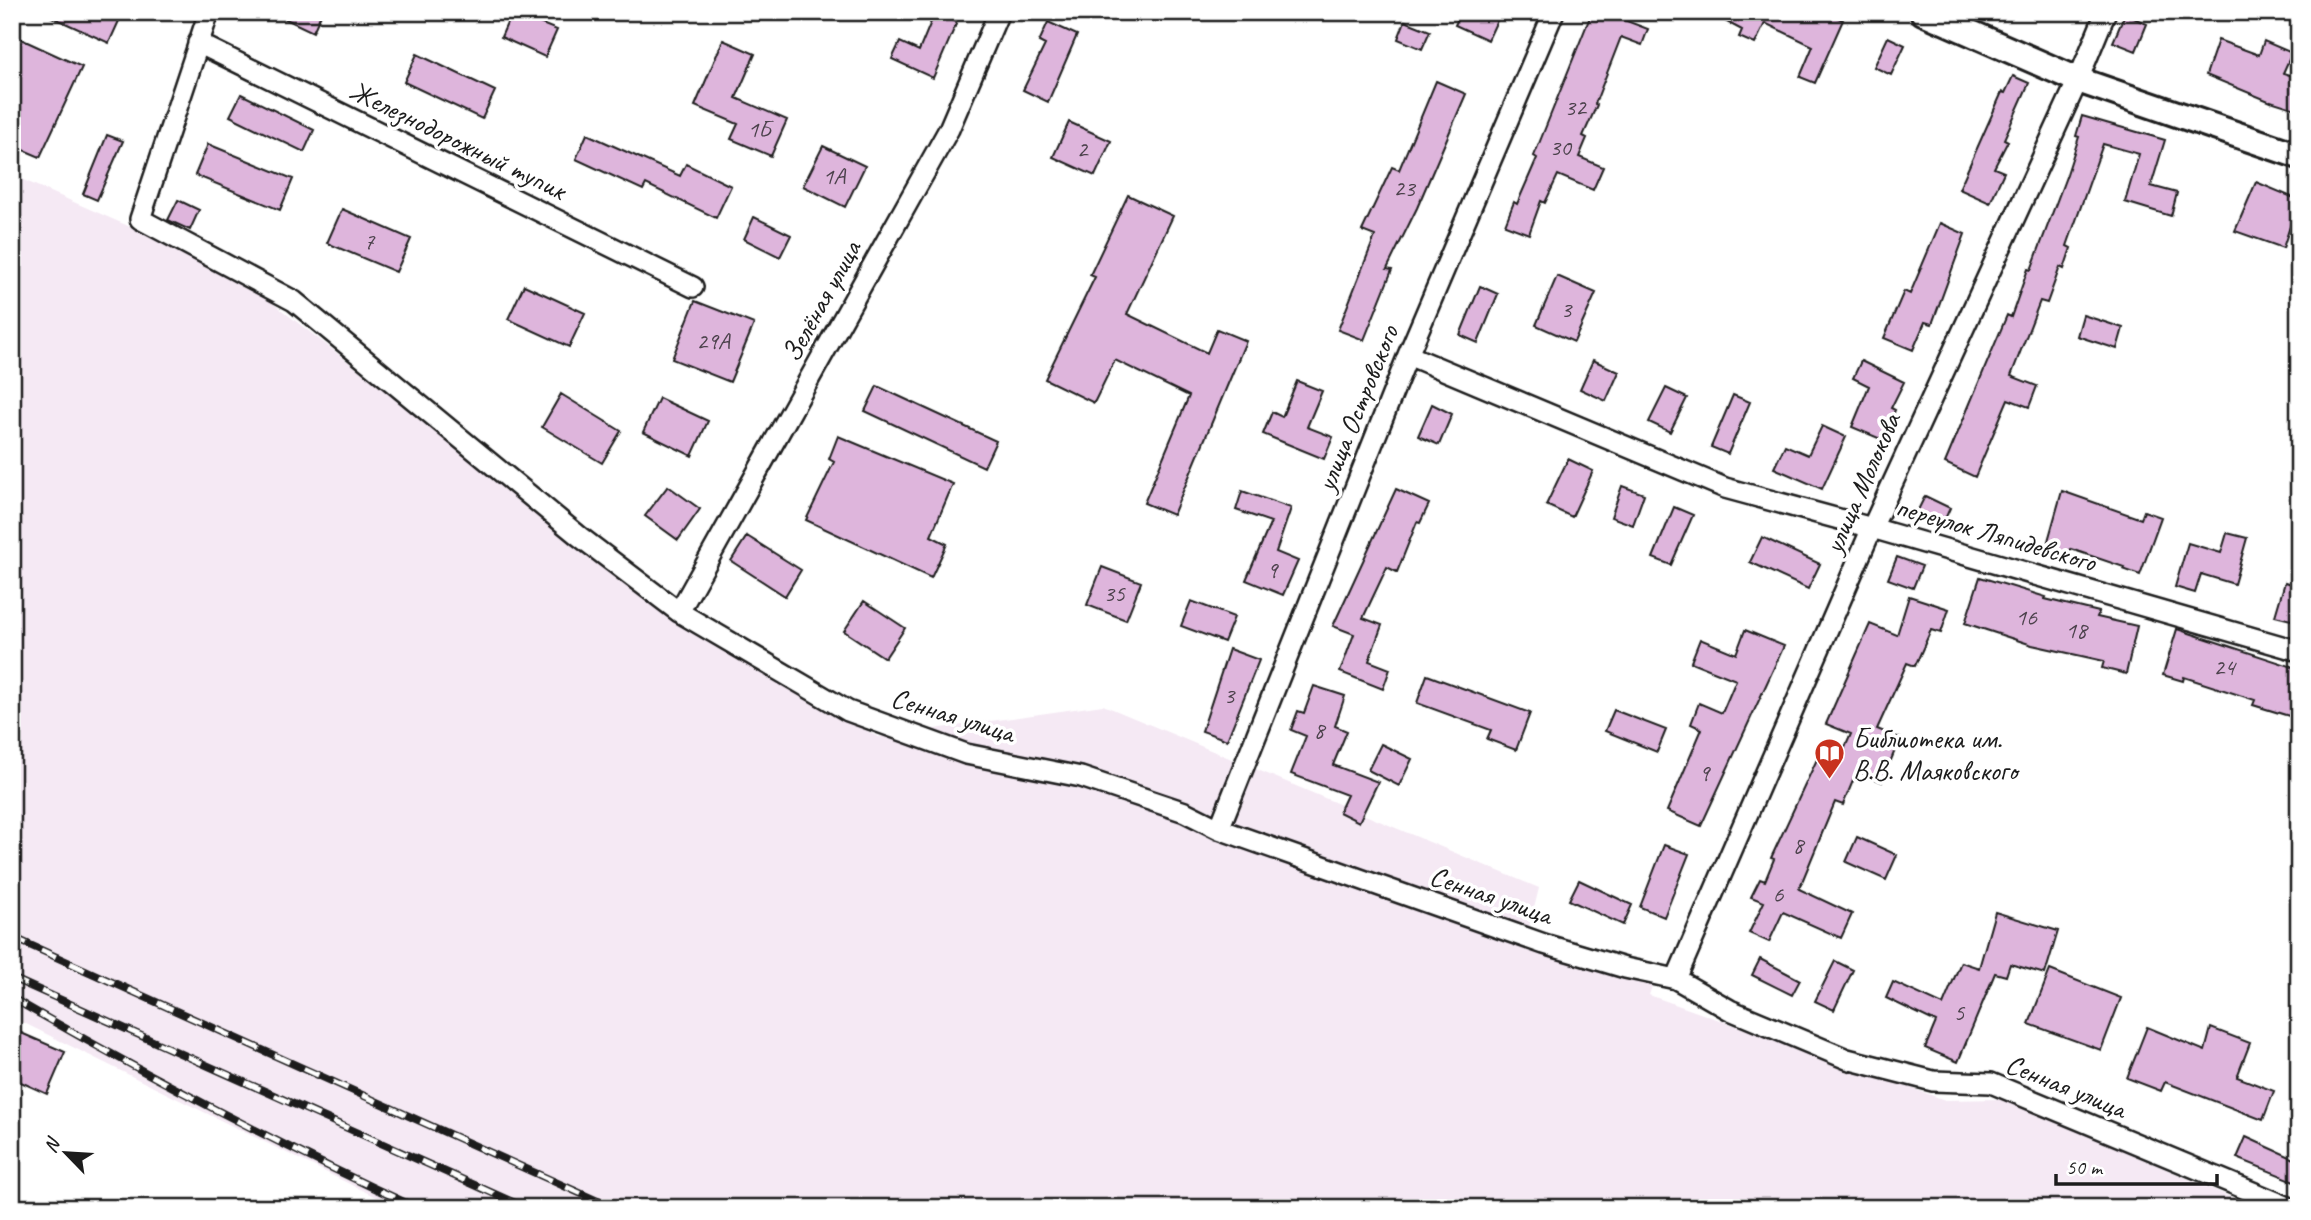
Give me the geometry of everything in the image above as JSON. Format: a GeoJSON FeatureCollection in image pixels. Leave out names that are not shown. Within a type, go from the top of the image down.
{"type":"FeatureCollection","features":[{"type":"Feature","properties":{"kind":"street"},"geometry":{"type":"LineString","coordinates":[[198,43],[209,12]]}},
{"type":"Feature","properties":{"kind":"street","name":"Зелёная улица"},"geometry":{"type":"LineString","coordinates":[[679,612],[949,130],[999,12]]}},
{"type":"Feature","properties":{"kind":"street","name":"улица Островского"},"geometry":{"type":"LineString","coordinates":[[1219,829],[1408,355],[1554,12]]}},
{"type":"Feature","properties":{"kind":"street"},"geometry":{"type":"LineString","coordinates":[[1923,12],[2078,80],[2299,156]]}},
{"type":"Feature","properties":{"kind":"street","name":"улица Молокова"},"geometry":{"type":"LineString","coordinates":[[1676,979],[1872,528],[2078,80],[2106,12]]}},
{"type":"Feature","properties":{"kind":"street","name":"Железнодорожный тупик"},"geometry":{"type":"LineString","coordinates":[[198,43],[693,287]]}},
{"type":"Feature","properties":{"kind":"street","name":"Сенная улица"},"geometry":{"type":"LineString","coordinates":[[198,43],[139,219],[294,301],[579,536],[679,612],[848,711],[966,754],[1081,777],[1185,812],[1219,829],[1544,944],[1625,968],[1676,979],[1730,1010],[1847,1059],[1933,1081],[1991,1083],[2291,1208]]}},
{"type":"Feature","properties":{"kind":"street","name":"переулок Ляпидевского"},"geometry":{"type":"LineString","coordinates":[[1408,355],[1725,488],[2299,651]]}},
{"type":"Feature","properties":{"kind":"shaded area"},"geometry":{"type":"Polygon","coordinates":[[[12,175],[233,272],[706,641],[878,737],[1103,705],[1539,888],[1529,928],[1657,971],[1649,995],[1945,1100],[2003,1099],[2256,1208],[398,1208],[12,1017],[12,175]]]}},
{"type":"Feature","properties":{"kind":"building"},"geometry":{"type":"Polygon","coordinates":[[[41,12],[123,12],[109,43],[41,12]]]}},
{"type":"Feature","properties":{"kind":"building"},"geometry":{"type":"Polygon","coordinates":[[[271,12],[322,12],[313,32],[271,12]]]}},
{"type":"Feature","properties":{"kind":"building"},"geometry":{"type":"Polygon","coordinates":[[[512,12],[557,30],[545,57],[501,37],[512,12]]]}},
{"type":"Feature","properties":{"kind":"building"},"geometry":{"type":"Polygon","coordinates":[[[935,12],[957,22],[933,78],[892,59],[900,42],[919,51],[935,12]]]}},
{"type":"Feature","properties":{"kind":"building"},"geometry":{"type":"Polygon","coordinates":[[[1461,12],[1501,12],[1488,40],[1455,25],[1461,12]]]}},
{"type":"Feature","properties":{"kind":"building"},"geometry":{"type":"Polygon","coordinates":[[[1592,12],[1603,12],[1648,29],[1642,45],[1621,37],[1583,136],[1587,138],[1579,157],[1603,167],[1593,190],[1558,175],[1545,203],[1541,201],[1529,234],[1505,225],[1537,158],[1534,156],[1592,12]]]}},
{"type":"Feature","properties":{"kind":"building"},"geometry":{"type":"Polygon","coordinates":[[[1708,12],[1825,12],[1843,20],[1815,83],[1800,77],[1813,46],[1765,23],[1755,44],[1739,37],[1742,30],[1708,12]]]}},
{"type":"Feature","properties":{"kind":"building"},"geometry":{"type":"Polygon","coordinates":[[[2125,14],[2147,24],[2136,51],[2113,42],[2125,14]]]}},
{"type":"Feature","properties":{"kind":"building"},"geometry":{"type":"Polygon","coordinates":[[[1405,21],[1430,31],[1422,49],[1398,39],[1405,21]]]}},
{"type":"Feature","properties":{"kind":"building"},"geometry":{"type":"Polygon","coordinates":[[[1048,22],[1077,35],[1048,102],[1023,90],[1045,45],[1039,42],[1048,22]]]}},
{"type":"Feature","properties":{"kind":"building"},"geometry":{"type":"Polygon","coordinates":[[[12,35],[82,67],[40,157],[12,145],[12,35]]]}},
{"type":"Feature","properties":{"kind":"building"},"geometry":{"type":"Polygon","coordinates":[[[1888,37],[1905,45],[1891,75],[1874,67],[1888,37]]]}},
{"type":"Feature","properties":{"kind":"building"},"geometry":{"type":"Polygon","coordinates":[[[723,40],[755,54],[736,98],[787,120],[771,156],[731,139],[738,124],[695,106],[723,40]]]}},
{"type":"Feature","properties":{"kind":"building"},"geometry":{"type":"Polygon","coordinates":[[[2218,40],[2259,55],[2264,41],[2292,53],[2283,73],[2299,78],[2299,110],[2271,102],[2206,75],[2218,40]]]}},
{"type":"Feature","properties":{"kind":"building"},"geometry":{"type":"Polygon","coordinates":[[[417,54],[495,91],[482,119],[404,82],[417,54]]]}},
{"type":"Feature","properties":{"kind":"building"},"geometry":{"type":"Polygon","coordinates":[[[2013,76],[2029,83],[2004,139],[2008,141],[1994,168],[2004,172],[1990,203],[1959,189],[2002,92],[2005,93],[2013,76]]]}},
{"type":"Feature","properties":{"kind":"building"},"geometry":{"type":"Polygon","coordinates":[[[1436,81],[1466,94],[1417,208],[1387,269],[1392,270],[1364,340],[1338,330],[1375,236],[1362,231],[1392,167],[1399,170],[1436,81]]]}},
{"type":"Feature","properties":{"kind":"building"},"geometry":{"type":"Polygon","coordinates":[[[241,94],[314,130],[304,152],[230,116],[241,94]]]}},
{"type":"Feature","properties":{"kind":"building"},"geometry":{"type":"Polygon","coordinates":[[[2082,116],[2165,140],[2151,186],[2177,193],[2171,216],[2125,202],[2139,154],[2103,144],[2067,246],[2071,248],[2064,269],[2060,267],[2047,303],[2040,301],[2011,376],[2037,386],[2029,407],[2008,399],[1975,477],[1945,463],[2007,315],[2011,317],[2028,269],[2031,270],[2067,174],[2079,137],[2076,136],[2082,116]]]}},
{"type":"Feature","properties":{"kind":"building"},"geometry":{"type":"Polygon","coordinates":[[[1069,122],[1111,141],[1095,176],[1053,157],[1069,122]]]}},
{"type":"Feature","properties":{"kind":"building"},"geometry":{"type":"Polygon","coordinates":[[[587,134],[680,176],[686,164],[731,186],[716,218],[646,184],[643,190],[576,159],[587,134]]]}},
{"type":"Feature","properties":{"kind":"building"},"geometry":{"type":"Polygon","coordinates":[[[107,135],[123,141],[97,200],[83,194],[107,135]]]}},
{"type":"Feature","properties":{"kind":"building"},"geometry":{"type":"Polygon","coordinates":[[[208,144],[293,179],[280,210],[195,175],[208,144]]]}},
{"type":"Feature","properties":{"kind":"building"},"geometry":{"type":"Polygon","coordinates":[[[823,146],[865,166],[845,207],[803,186],[823,146]]]}},
{"type":"Feature","properties":{"kind":"building"},"geometry":{"type":"Polygon","coordinates":[[[2256,182],[2299,200],[2299,219],[2293,217],[2283,248],[2235,231],[2256,182]]]}},
{"type":"Feature","properties":{"kind":"building"},"geometry":{"type":"Polygon","coordinates":[[[1128,195],[1173,216],[1127,314],[1207,353],[1217,329],[1246,341],[1173,515],[1144,503],[1189,396],[1115,360],[1094,403],[1045,379],[1095,277],[1090,275],[1128,195]]]}},
{"type":"Feature","properties":{"kind":"building"},"geometry":{"type":"Polygon","coordinates":[[[178,200],[199,210],[190,230],[168,220],[178,200]]]}},
{"type":"Feature","properties":{"kind":"building"},"geometry":{"type":"Polygon","coordinates":[[[342,209],[411,239],[396,272],[327,243],[342,209]]]}},
{"type":"Feature","properties":{"kind":"building"},"geometry":{"type":"Polygon","coordinates":[[[754,217],[791,235],[780,257],[744,239],[754,217]]]}},
{"type":"Feature","properties":{"kind":"building"},"geometry":{"type":"Polygon","coordinates":[[[1940,223],[1965,234],[1932,324],[1925,322],[1913,350],[1884,338],[1904,291],[1910,294],[1940,223]]]}},
{"type":"Feature","properties":{"kind":"building"},"geometry":{"type":"Polygon","coordinates":[[[1557,276],[1596,293],[1574,342],[1536,325],[1557,276]]]}},
{"type":"Feature","properties":{"kind":"building"},"geometry":{"type":"Polygon","coordinates":[[[524,285],[585,313],[569,347],[508,319],[524,285]]]}},
{"type":"Feature","properties":{"kind":"building"},"geometry":{"type":"Polygon","coordinates":[[[1480,286],[1498,294],[1478,343],[1460,335],[1480,286]]]}},
{"type":"Feature","properties":{"kind":"building"},"geometry":{"type":"Polygon","coordinates":[[[695,301],[754,324],[730,382],[672,359],[695,301]]]}},
{"type":"Feature","properties":{"kind":"building"},"geometry":{"type":"Polygon","coordinates":[[[2083,315],[2123,328],[2117,349],[2077,336],[2083,315]]]}},
{"type":"Feature","properties":{"kind":"building"},"geometry":{"type":"Polygon","coordinates":[[[1593,360],[1619,372],[1606,401],[1580,389],[1593,360]]]}},
{"type":"Feature","properties":{"kind":"building"},"geometry":{"type":"Polygon","coordinates":[[[1861,361],[1904,382],[1891,408],[1895,410],[1883,440],[1852,427],[1869,386],[1853,378],[1861,361]]]}},
{"type":"Feature","properties":{"kind":"building"},"geometry":{"type":"Polygon","coordinates":[[[1297,381],[1322,391],[1307,427],[1333,437],[1324,459],[1263,434],[1272,412],[1282,417],[1297,381]]]}},
{"type":"Feature","properties":{"kind":"building"},"geometry":{"type":"Polygon","coordinates":[[[877,386],[996,441],[984,467],[865,411],[877,386]]]}},
{"type":"Feature","properties":{"kind":"building"},"geometry":{"type":"Polygon","coordinates":[[[1666,388],[1687,398],[1670,432],[1649,422],[1666,388]]]}},
{"type":"Feature","properties":{"kind":"building"},"geometry":{"type":"Polygon","coordinates":[[[561,394],[621,431],[602,463],[542,427],[561,394]]]}},
{"type":"Feature","properties":{"kind":"building"},"geometry":{"type":"Polygon","coordinates":[[[1733,395],[1750,402],[1728,454],[1711,447],[1733,395]]]}},
{"type":"Feature","properties":{"kind":"building"},"geometry":{"type":"Polygon","coordinates":[[[659,398],[708,421],[692,456],[643,432],[659,398]]]}},
{"type":"Feature","properties":{"kind":"building"},"geometry":{"type":"Polygon","coordinates":[[[1432,404],[1452,414],[1439,445],[1418,436],[1432,404]]]}},
{"type":"Feature","properties":{"kind":"building"},"geometry":{"type":"Polygon","coordinates":[[[1822,426],[1846,437],[1822,489],[1774,468],[1785,445],[1808,455],[1822,426]]]}},
{"type":"Feature","properties":{"kind":"building"},"geometry":{"type":"Polygon","coordinates":[[[838,436],[953,484],[931,536],[947,544],[931,578],[806,520],[834,462],[829,459],[838,436]]]}},
{"type":"Feature","properties":{"kind":"building"},"geometry":{"type":"Polygon","coordinates":[[[1568,459],[1593,471],[1572,517],[1546,505],[1568,459]]]}},
{"type":"Feature","properties":{"kind":"building"},"geometry":{"type":"Polygon","coordinates":[[[668,486],[700,509],[678,540],[645,516],[668,486]]]}},
{"type":"Feature","properties":{"kind":"building"},"geometry":{"type":"Polygon","coordinates":[[[1622,486],[1644,494],[1633,525],[1611,517],[1622,486]]]}},
{"type":"Feature","properties":{"kind":"building"},"geometry":{"type":"Polygon","coordinates":[[[1396,489],[1429,504],[1420,523],[1417,522],[1397,572],[1387,567],[1363,618],[1382,625],[1369,661],[1390,669],[1383,689],[1340,672],[1354,634],[1333,626],[1396,489]]]}},
{"type":"Feature","properties":{"kind":"building"},"geometry":{"type":"Polygon","coordinates":[[[1242,491],[1291,508],[1276,552],[1298,561],[1283,595],[1246,580],[1271,522],[1236,510],[1242,491]]]}},
{"type":"Feature","properties":{"kind":"building"},"geometry":{"type":"Polygon","coordinates":[[[2062,491],[2141,519],[2144,511],[2161,517],[2140,575],[2071,549],[2069,555],[2046,548],[2062,491]]]}},
{"type":"Feature","properties":{"kind":"building"},"geometry":{"type":"Polygon","coordinates":[[[1925,496],[1950,508],[1942,526],[1916,514],[1925,496]]]}},
{"type":"Feature","properties":{"kind":"building"},"geometry":{"type":"Polygon","coordinates":[[[1674,507],[1693,515],[1671,565],[1653,558],[1674,507]]]}},
{"type":"Feature","properties":{"kind":"building"},"geometry":{"type":"Polygon","coordinates":[[[2227,533],[2247,538],[2234,584],[2201,574],[2195,593],[2175,587],[2188,543],[2221,553],[2227,533]]]}},
{"type":"Feature","properties":{"kind":"building"},"geometry":{"type":"Polygon","coordinates":[[[747,536],[801,570],[785,596],[731,561],[747,536]]]}},
{"type":"Feature","properties":{"kind":"building"},"geometry":{"type":"Polygon","coordinates":[[[1762,537],[1820,564],[1808,589],[1750,562],[1762,537]]]}},
{"type":"Feature","properties":{"kind":"building"},"geometry":{"type":"Polygon","coordinates":[[[1897,557],[1922,566],[1913,588],[1888,579],[1897,557]]]}},
{"type":"Feature","properties":{"kind":"building"},"geometry":{"type":"Polygon","coordinates":[[[1102,567],[1141,582],[1126,620],[1087,605],[1102,567]]]}},
{"type":"Feature","properties":{"kind":"building"},"geometry":{"type":"Polygon","coordinates":[[[1980,577],[2046,597],[2045,599],[2099,612],[2097,617],[2137,626],[2126,674],[2102,668],[2104,661],[2032,645],[1965,623],[1980,577]]]}},
{"type":"Feature","properties":{"kind":"building"},"geometry":{"type":"Polygon","coordinates":[[[2285,582],[2299,586],[2299,622],[2275,616],[2285,582]]]}},
{"type":"Feature","properties":{"kind":"building"},"geometry":{"type":"Polygon","coordinates":[[[1909,596],[1949,609],[1941,633],[1931,630],[1915,666],[1907,663],[1877,729],[1900,738],[1882,782],[1857,771],[1843,805],[1835,802],[1799,889],[1852,914],[1841,938],[1783,912],[1769,942],[1749,933],[1764,902],[1751,897],[1760,879],[1765,881],[1774,859],[1771,858],[1818,757],[1837,766],[1851,734],[1826,724],[1870,624],[1897,635],[1909,596]]]}},
{"type":"Feature","properties":{"kind":"building"},"geometry":{"type":"Polygon","coordinates":[[[864,601],[905,628],[885,658],[844,631],[864,601]]]}},
{"type":"Feature","properties":{"kind":"building"},"geometry":{"type":"Polygon","coordinates":[[[1191,601],[1234,617],[1224,642],[1181,626],[1191,601]]]}},
{"type":"Feature","properties":{"kind":"building"},"geometry":{"type":"Polygon","coordinates":[[[2177,629],[2299,669],[2299,719],[2253,705],[2255,700],[2184,677],[2183,681],[2163,675],[2177,629]]]}},
{"type":"Feature","properties":{"kind":"building"},"geometry":{"type":"Polygon","coordinates":[[[1745,630],[1784,646],[1701,826],[1667,811],[1702,729],[1691,724],[1699,703],[1722,713],[1736,680],[1691,662],[1700,639],[1736,654],[1745,630]]]}},
{"type":"Feature","properties":{"kind":"building"},"geometry":{"type":"Polygon","coordinates":[[[1229,649],[1259,660],[1227,740],[1202,731],[1229,649]]]}},
{"type":"Feature","properties":{"kind":"building"},"geometry":{"type":"Polygon","coordinates":[[[1427,675],[1530,713],[1516,750],[1487,739],[1491,730],[1417,703],[1427,675]]]}},
{"type":"Feature","properties":{"kind":"building"},"geometry":{"type":"Polygon","coordinates":[[[1314,686],[1345,696],[1335,726],[1347,731],[1333,765],[1378,782],[1359,822],[1339,812],[1347,795],[1291,774],[1306,736],[1291,730],[1298,711],[1304,713],[1314,686]]]}},
{"type":"Feature","properties":{"kind":"building"},"geometry":{"type":"Polygon","coordinates":[[[1614,710],[1666,730],[1657,752],[1605,731],[1614,710]]]}},
{"type":"Feature","properties":{"kind":"building"},"geometry":{"type":"Polygon","coordinates":[[[1381,744],[1412,759],[1399,786],[1368,770],[1381,744]]]}},
{"type":"Feature","properties":{"kind":"building"},"geometry":{"type":"Polygon","coordinates":[[[1857,837],[1897,855],[1886,880],[1846,862],[1857,837]]]}},
{"type":"Feature","properties":{"kind":"building"},"geometry":{"type":"Polygon","coordinates":[[[1664,845],[1689,854],[1664,917],[1640,907],[1664,845]]]}},
{"type":"Feature","properties":{"kind":"building"},"geometry":{"type":"Polygon","coordinates":[[[1579,880],[1632,905],[1623,925],[1569,900],[1579,880]]]}},
{"type":"Feature","properties":{"kind":"building"},"geometry":{"type":"Polygon","coordinates":[[[1995,912],[2058,931],[2045,974],[2010,964],[2006,976],[1995,973],[1958,1062],[1925,1048],[1936,1022],[1886,998],[1893,982],[1943,1005],[1961,962],[1979,968],[1995,912]]]}},
{"type":"Feature","properties":{"kind":"building"},"geometry":{"type":"Polygon","coordinates":[[[1760,959],[1800,980],[1792,995],[1752,975],[1760,959]]]}},
{"type":"Feature","properties":{"kind":"building"},"geometry":{"type":"Polygon","coordinates":[[[1835,961],[1853,970],[1834,1010],[1815,1001],[1835,961]]]}},
{"type":"Feature","properties":{"kind":"building"},"geometry":{"type":"Polygon","coordinates":[[[2050,970],[2121,998],[2101,1050],[2029,1024],[2050,970]]]}},
{"type":"Feature","properties":{"kind":"building"},"geometry":{"type":"Polygon","coordinates":[[[2147,1027],[2205,1051],[2211,1028],[2250,1043],[2237,1077],[2274,1091],[2263,1120],[2165,1082],[2161,1091],[2127,1078],[2147,1027]]]}},
{"type":"Feature","properties":{"kind":"building"},"geometry":{"type":"Polygon","coordinates":[[[12,1029],[65,1052],[47,1094],[12,1078],[12,1029]]]}},
{"type":"Feature","properties":{"kind":"building"},"geometry":{"type":"Polygon","coordinates":[[[2246,1137],[2299,1161],[2299,1183],[2237,1158],[2246,1137]]]}},
{"type":"Feature","properties":{"kind":"railway"},"geometry":{"type":"LineString","coordinates":[[12,937],[613,1208]]}},
{"type":"Feature","properties":{"kind":"railway"},"geometry":{"type":"LineString","coordinates":[[12,978],[526,1208]]}},
{"type":"Feature","properties":{"kind":"railway"},"geometry":{"type":"LineString","coordinates":[[12,998],[212,1108],[417,1208]]}},
{"type":"Feature","properties":{"kind":"place","name":"Библиотека им. В.В. Маяковского"},"geometry":{"type":"Point","coordinates":[1830,781]}}]}
